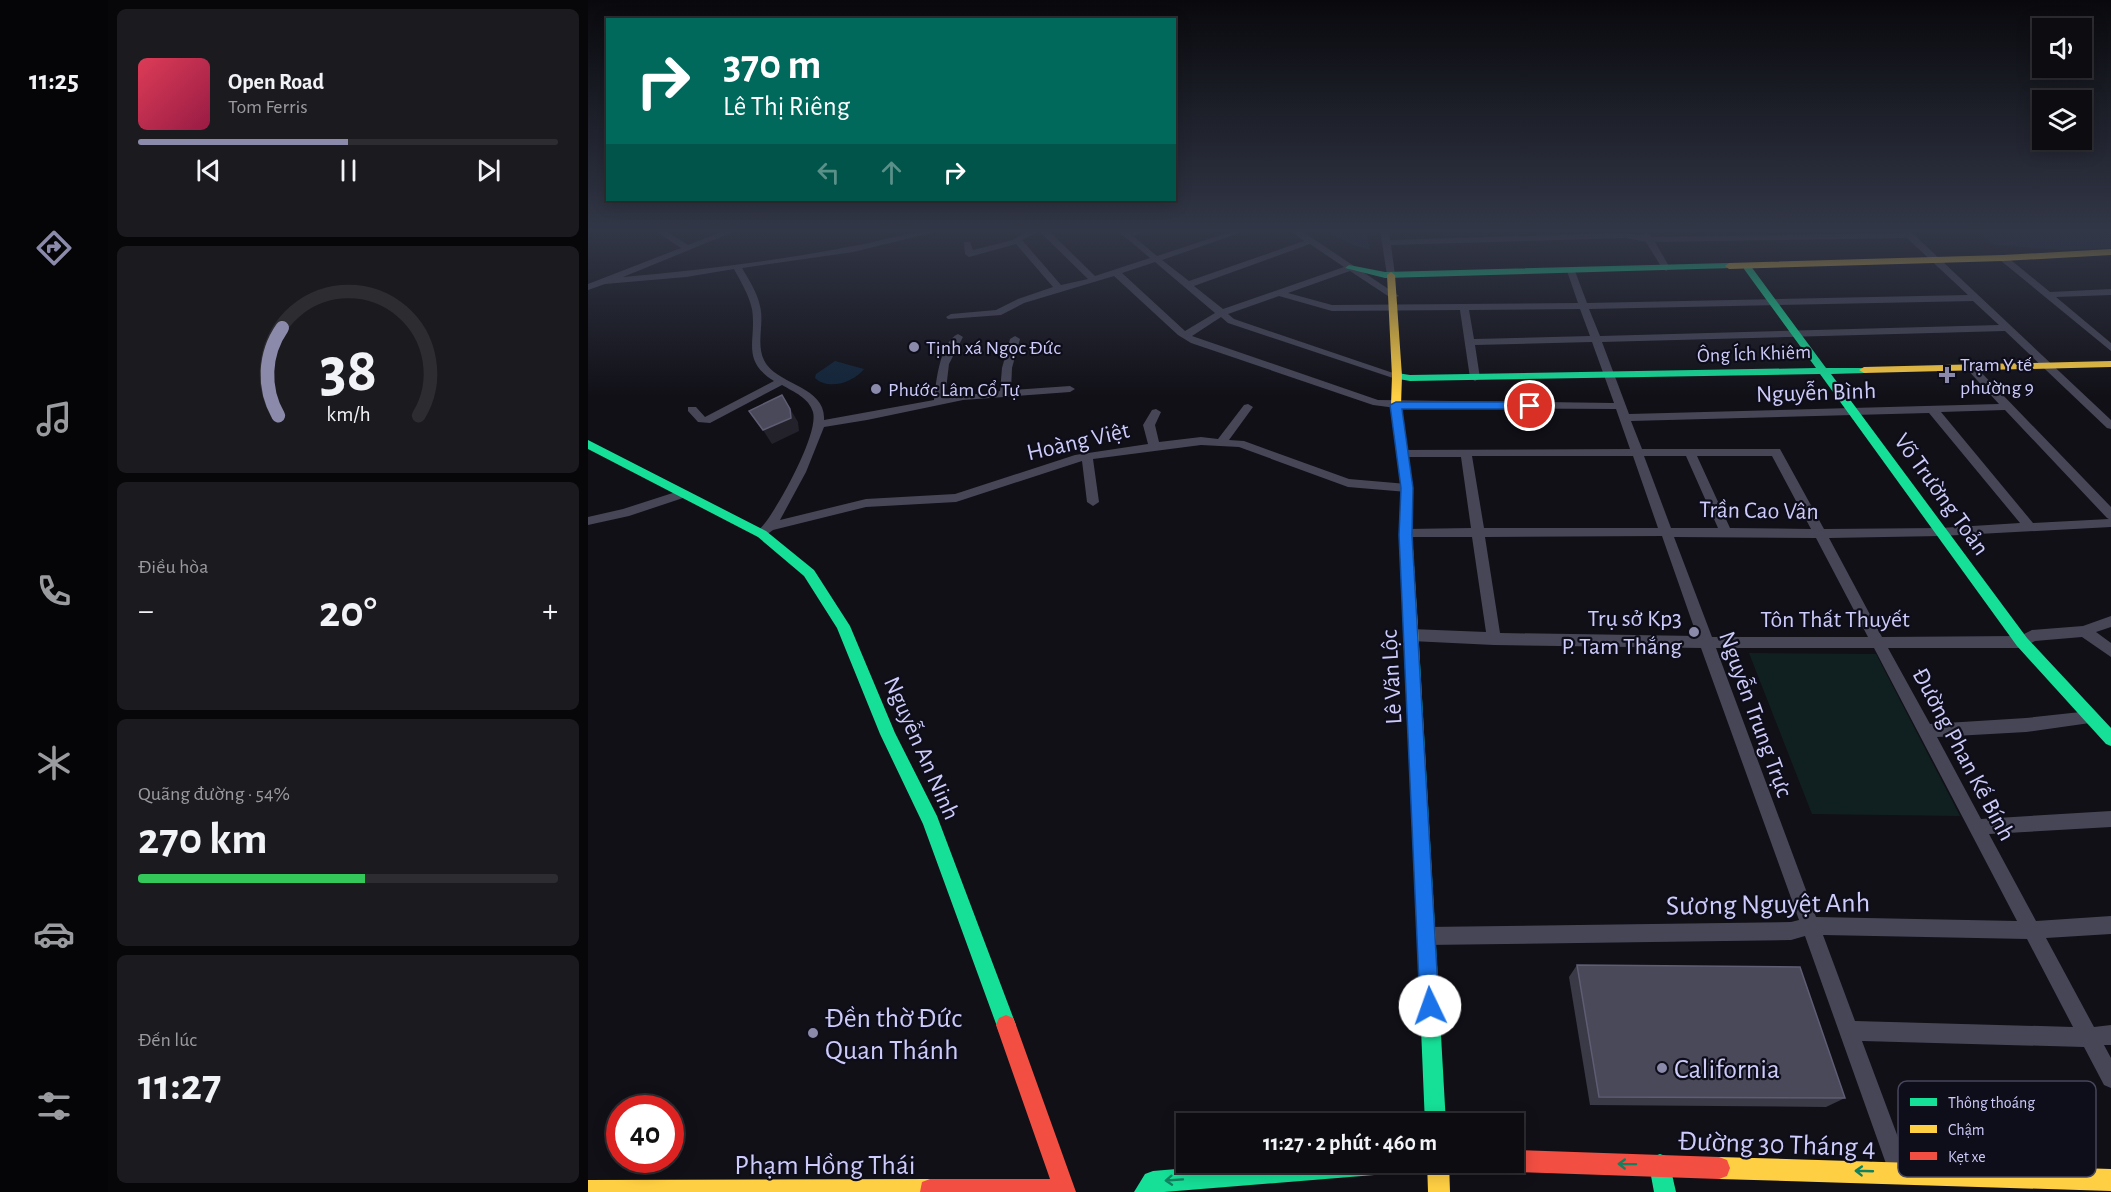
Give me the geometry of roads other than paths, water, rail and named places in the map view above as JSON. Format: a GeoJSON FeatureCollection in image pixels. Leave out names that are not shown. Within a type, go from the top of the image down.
{"type":"FeatureCollection","features":[{"type":"Feature","properties":{"kind":"street"},"geometry":{"type":"LineString","coordinates":[[746,286],[756,307],[756,346],[759,361],[773,376],[812,401],[819,417],[813,443],[765,530]]}},
{"type":"Feature","properties":{"kind":"street"},"geometry":{"type":"LineString","coordinates":[[951,317],[998,313],[1026,299],[1059,288],[1075,286]]}},
{"type":"Feature","properties":{"kind":"street"},"geometry":{"type":"LineString","coordinates":[[1130,286],[1185,336],[1221,313],[1300,286]]}},
{"type":"Feature","properties":{"kind":"street"},"geometry":{"type":"LineString","coordinates":[[1188,286],[1231,321],[1397,376]]}},
{"type":"Feature","properties":{"kind":"street"},"geometry":{"type":"LineString","coordinates":[[1373,286],[1394,301]]}},
{"type":"Feature","properties":{"kind":"street","name":"Lê Văn Lộc"},"geometry":{"type":"LineString","coordinates":[[1392,286],[1397,376],[1396,405],[1407,488],[1406,533],[1435,1113]]}},
{"type":"Feature","properties":{"kind":"street","name":"Nguyễn Trung Trực"},"geometry":{"type":"LineString","coordinates":[[1576,286],[1898,1167]]}},
{"type":"Feature","properties":{"kind":"street","name":"Võ Trường Toản"},"geometry":{"type":"LineString","coordinates":[[1762,286],[2022,642],[2111,739]]}},
{"type":"Feature","properties":{"kind":"street"},"geometry":{"type":"LineString","coordinates":[[1963,286],[2111,426]]}},
{"type":"Feature","properties":{"kind":"street"},"geometry":{"type":"LineString","coordinates":[[2037,286],[2111,348]]}},
{"type":"Feature","properties":{"kind":"street"},"geometry":{"type":"LineString","coordinates":[[2048,295],[2111,292]]}},
{"type":"Feature","properties":{"kind":"street"},"geometry":{"type":"LineString","coordinates":[[1280,293],[1328,307],[1394,301],[1464,307],[1976,298]]}},
{"type":"Feature","properties":{"kind":"street"},"geometry":{"type":"LineString","coordinates":[[1464,307],[1475,378]]}},
{"type":"Feature","properties":{"kind":"street"},"geometry":{"type":"LineString","coordinates":[[1469,342],[2007,328]]}},
{"type":"Feature","properties":{"kind":"street","name":"Nguyễn Bình"},"geometry":{"type":"LineString","coordinates":[[1185,336],[1377,403],[1396,405],[1622,412],[1855,412],[2009,407]]}},
{"type":"Feature","properties":{"kind":"street"},"geometry":{"type":"LineString","coordinates":[[939,402],[944,364],[958,337]]}},
{"type":"Feature","properties":{"kind":"street"},"geometry":{"type":"LineString","coordinates":[[1005,393],[1009,355],[1015,339]]}},
{"type":"Feature","properties":{"kind":"street","name":"Ông Ích Khiêm"},"geometry":{"type":"LineString","coordinates":[[1397,376],[1410,378],[1608,376],[2111,364]]}},
{"type":"Feature","properties":{"kind":"street"},"geometry":{"type":"LineString","coordinates":[[1970,367],[2111,515]]}},
{"type":"Feature","properties":{"kind":"street"},"geometry":{"type":"LineString","coordinates":[[692,409],[702,420],[706,421],[782,381]]}},
{"type":"Feature","properties":{"kind":"street"},"geometry":{"type":"LineString","coordinates":[[818,424],[867,417],[963,397],[1070,388]]}},
{"type":"Feature","properties":{"kind":"street"},"geometry":{"type":"LineString","coordinates":[[1222,441],[1248,407]]}},
{"type":"Feature","properties":{"kind":"street"},"geometry":{"type":"LineString","coordinates":[[1933,410],[2030,527]]}},
{"type":"Feature","properties":{"kind":"street"},"geometry":{"type":"LineString","coordinates":[[1154,446],[1149,425],[1156,412]]}},
{"type":"Feature","properties":{"kind":"street","name":"Hoàng Việt"},"geometry":{"type":"LineString","coordinates":[[765,530],[866,503],[956,498],[1087,456],[1201,441],[1240,444],[1336,480],[1407,488]]}},
{"type":"Feature","properties":{"kind":"street","name":"Nguyễn An Ninh"},"geometry":{"type":"LineString","coordinates":[[588,444],[682,494],[765,530],[809,573],[843,626],[888,734],[931,822],[949,866],[1064,1191]]}},
{"type":"Feature","properties":{"kind":"street"},"geometry":{"type":"LineString","coordinates":[[1402,453],[1690,452],[1726,533]]}},
{"type":"Feature","properties":{"kind":"street","name":"Đường Phan Kế Bính"},"geometry":{"type":"LineString","coordinates":[[1690,452],[1776,452],[2111,1078]]}},
{"type":"Feature","properties":{"kind":"street"},"geometry":{"type":"LineString","coordinates":[[1466,454],[1494,639]]}},
{"type":"Feature","properties":{"kind":"street"},"geometry":{"type":"LineString","coordinates":[[1087,456],[1093,502]]}},
{"type":"Feature","properties":{"kind":"street"},"geometry":{"type":"LineString","coordinates":[[588,521],[625,513],[682,494]]}},
{"type":"Feature","properties":{"kind":"street","name":"Trần Cao Vân"},"geometry":{"type":"LineString","coordinates":[[1406,533],[1820,534],[1941,532],[2111,524]]}},
{"type":"Feature","properties":{"kind":"street","name":"Tôn Thất Thuyết"},"geometry":{"type":"LineString","coordinates":[[1411,635],[1494,639],[2022,642],[2032,636],[2084,631],[2111,621]]}},
{"type":"Feature","properties":{"kind":"street"},"geometry":{"type":"LineString","coordinates":[[2084,631],[2111,651]]}},
{"type":"Feature","properties":{"kind":"street"},"geometry":{"type":"LineString","coordinates":[[1925,731],[2026,725],[2090,717]]}},
{"type":"Feature","properties":{"kind":"street"},"geometry":{"type":"LineString","coordinates":[[1976,827],[2111,819]]}},
{"type":"Feature","properties":{"kind":"street","name":"Sương Nguyệt Anh"},"geometry":{"type":"LineString","coordinates":[[1426,936],[1791,931],[1810,926],[2031,930],[2111,925]]}},
{"type":"Feature","properties":{"kind":"street"},"geometry":{"type":"LineString","coordinates":[[1848,1031],[2089,1037],[2111,1035]]}},
{"type":"Feature","properties":{"kind":"street","name":"Đường 30 Tháng 4"},"geometry":{"type":"LineString","coordinates":[[1524,1161],[1898,1172]]}},
{"type":"Feature","properties":{"kind":"street"},"geometry":{"type":"LineString","coordinates":[[1660,1165],[1665,1192]]}},
{"type":"Feature","properties":{"kind":"street"},"geometry":{"type":"LineString","coordinates":[[1145,1192],[1153,1182],[1264,1173]]}},
{"type":"Feature","properties":{"kind":"street"},"geometry":{"type":"LineString","coordinates":[[1438,1173],[1439,1192]]}},
{"type":"Feature","properties":{"kind":"street","name":"Đường 30 Tháng 4"},"geometry":{"type":"LineString","coordinates":[[2032,1177],[2111,1180]]}},
{"type":"Feature","properties":{"kind":"street","name":"Phạm Hồng Thái"},"geometry":{"type":"LineString","coordinates":[[588,1191],[1064,1191]]}},
{"type":"Feature","properties":{"kind":"water"},"geometry":{"type":"Polygon","coordinates":[[[835,361],[864,369],[854,378],[841,383],[827,384],[815,378],[816,374],[835,361]]]}},
{"type":"Feature","properties":{"kind":"place","name":"Tịnh xá Ngọc Đức"},"geometry":{"type":"Point","coordinates":[914,347]}},
{"type":"Feature","properties":{"kind":"place","name":"Trạm Y tế phường 9"},"geometry":{"type":"Point","coordinates":[1947,375]}},
{"type":"Feature","properties":{"kind":"place","name":"Phước Lâm Cổ Tự"},"geometry":{"type":"Point","coordinates":[876,389]}},
{"type":"Feature","properties":{"kind":"place","name":"Trụ sở Kp3 P. Tam Thắng"},"geometry":{"type":"Point","coordinates":[1694,632]}},
{"type":"Feature","properties":{"kind":"place","name":"Đền thờ Đức Quan Thánh"},"geometry":{"type":"Point","coordinates":[813,1033]}},
{"type":"Feature","properties":{"kind":"place","name":"California"},"geometry":{"type":"Point","coordinates":[1662,1068]}}]}
